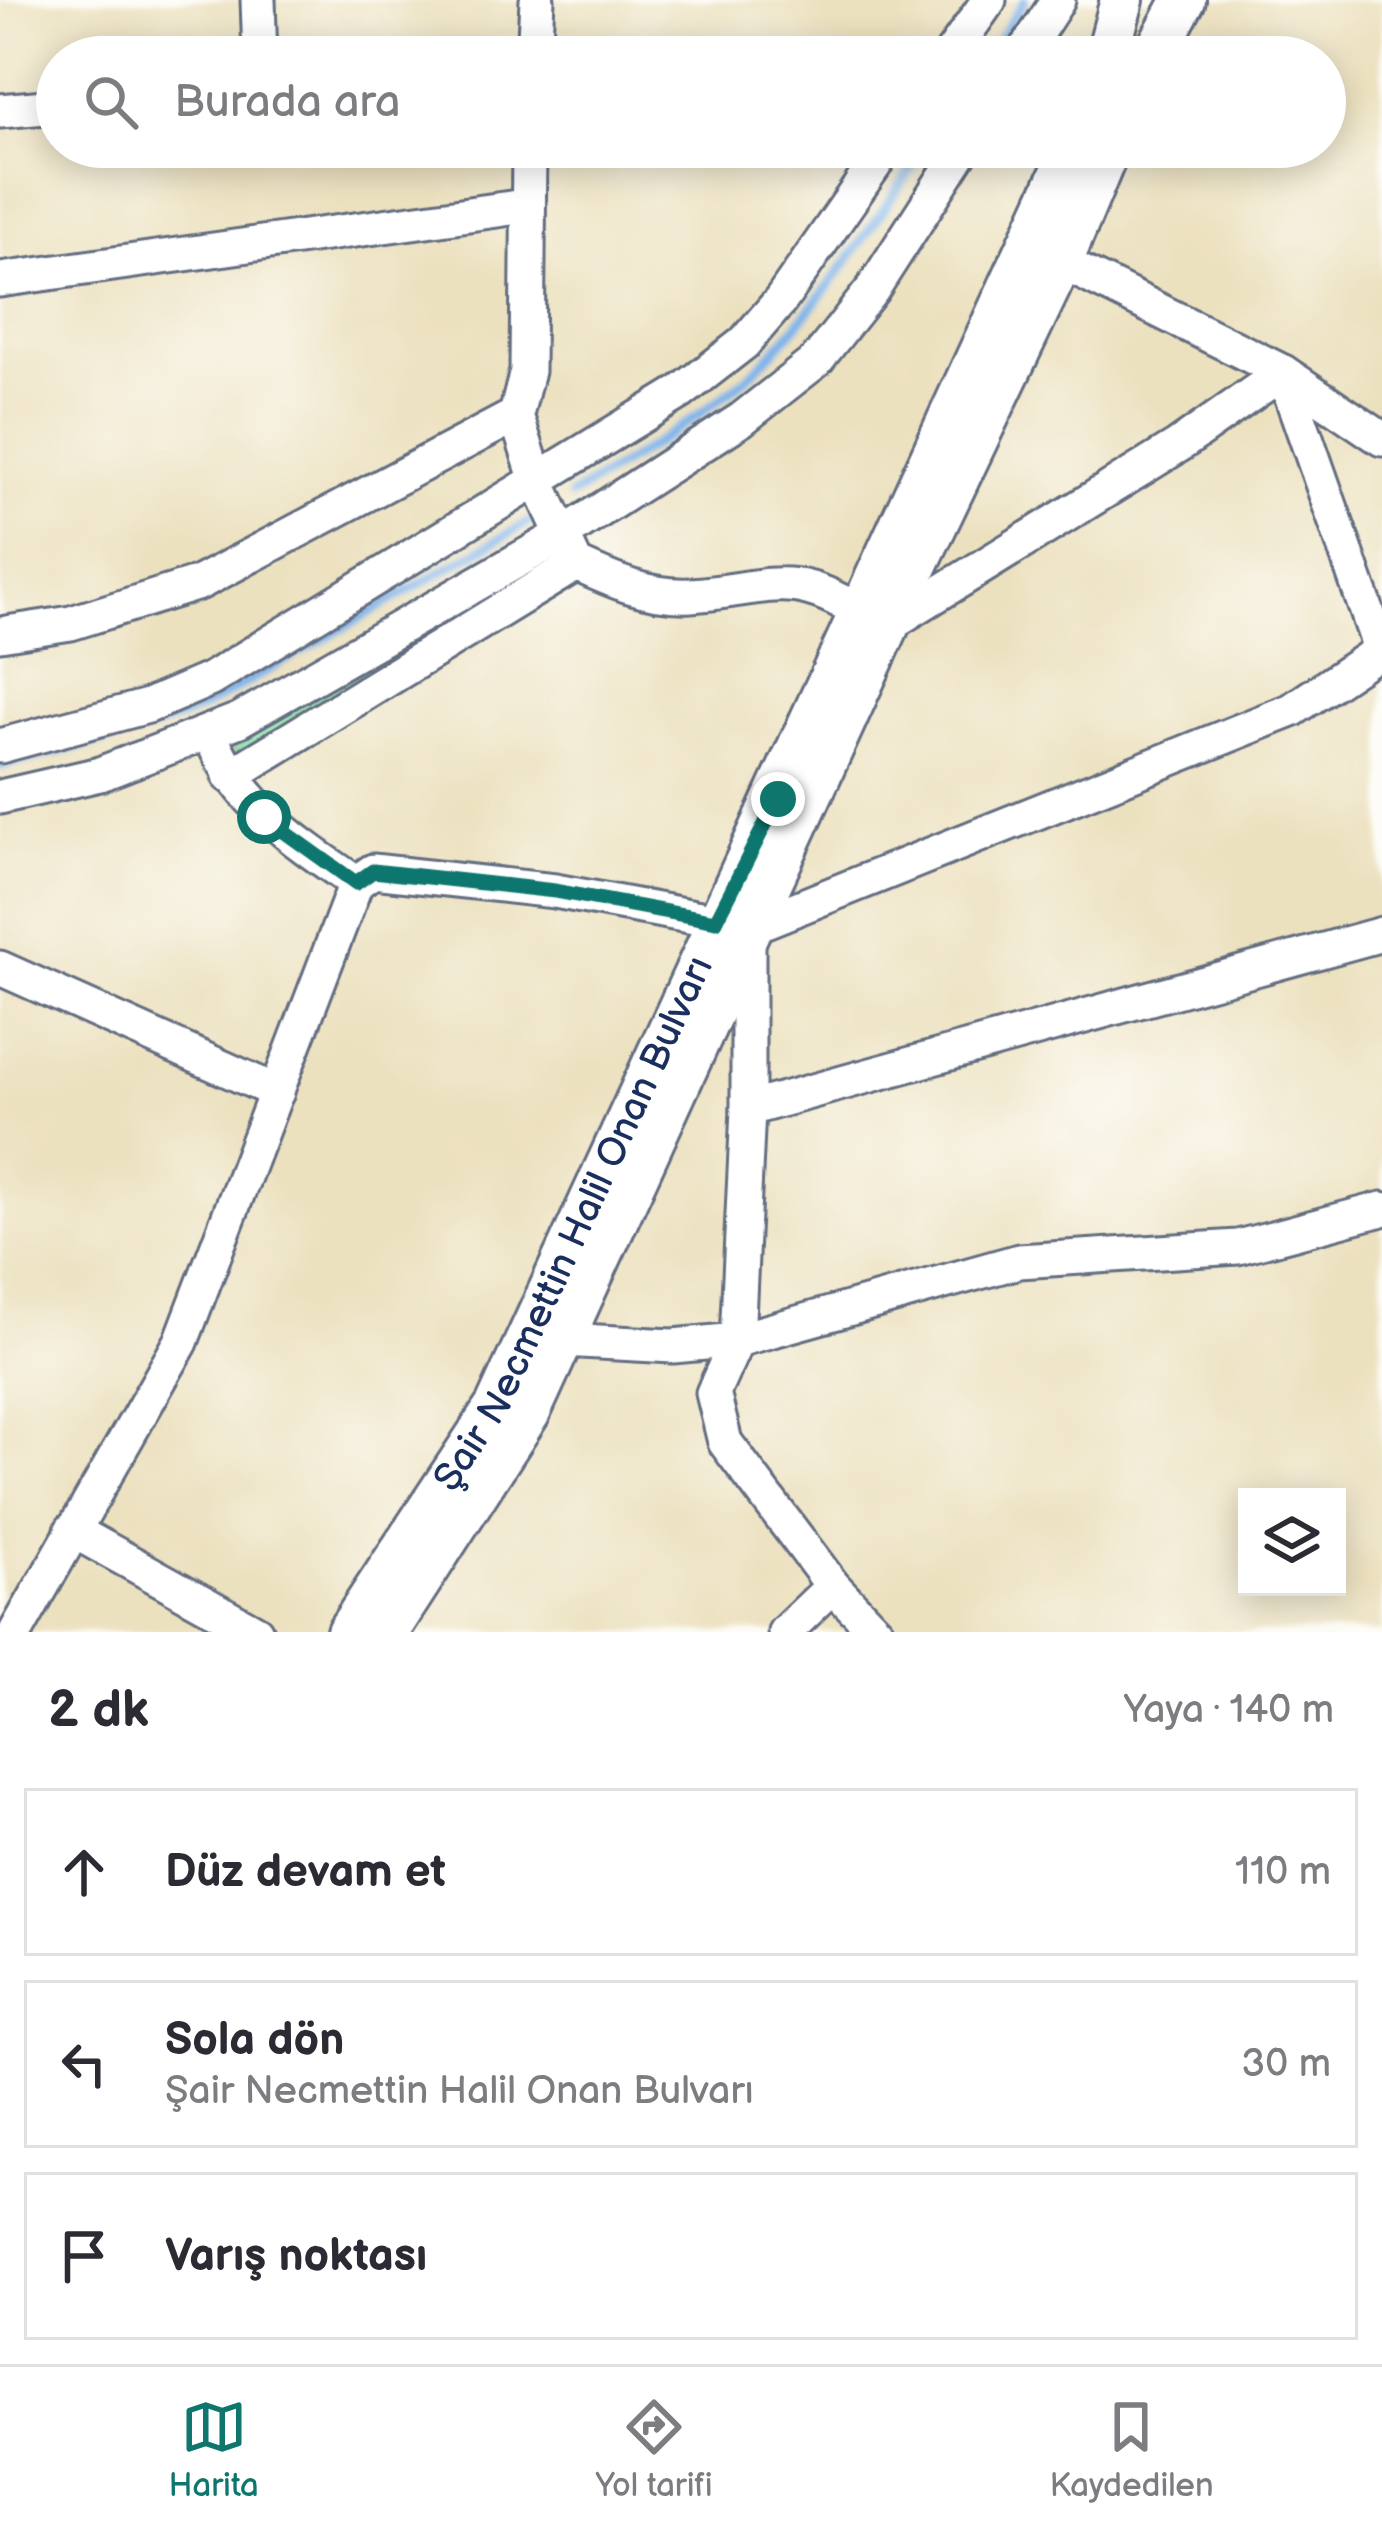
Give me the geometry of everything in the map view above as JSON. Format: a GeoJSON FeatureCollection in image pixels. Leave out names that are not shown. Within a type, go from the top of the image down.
{"type":"FeatureCollection","features":[{"type":"Feature","properties":{"kind":"main road"},"geometry":{"type":"LineString","coordinates":[[1113,36],[1122,0]]}},
{"type":"Feature","properties":{"kind":"main road"},"geometry":{"type":"LineString","coordinates":[[1148,36],[1157,0]]}},
{"type":"Feature","properties":{"kind":"main road"},"geometry":{"type":"LineString","coordinates":[[1164,36],[1184,0]]}},
{"type":"Feature","properties":{"kind":"main road","name":"Şair Necmettin Halil Onan Bulvarı"},"geometry":{"type":"LineString","coordinates":[[348,1632],[497,1406],[732,925],[874,619],[1065,168]]}},
{"type":"Feature","properties":{"kind":"main road","name":"Şair Necmettin Halil Onan Bulvarı"},"geometry":{"type":"LineString","coordinates":[[874,619],[1061,262],[1100,168]]}},
{"type":"Feature","properties":{"kind":"main road","name":"Şair Necmettin Halil Onan Bulvarı"},"geometry":{"type":"LineString","coordinates":[[388,1632],[500,1464],[562,1340],[732,925]]}},
{"type":"Feature","properties":{"kind":"street"},"geometry":{"type":"LineString","coordinates":[[258,0],[259,36]]}},
{"type":"Feature","properties":{"kind":"street"},"geometry":{"type":"LineString","coordinates":[[535,36],[537,0]]}},
{"type":"Feature","properties":{"kind":"street"},"geometry":{"type":"LineString","coordinates":[[964,36],[989,0]]}},
{"type":"Feature","properties":{"kind":"street"},"geometry":{"type":"LineString","coordinates":[[1035,36],[1058,0]]}},
{"type":"Feature","properties":{"kind":"street"},"geometry":{"type":"LineString","coordinates":[[0,111],[36,108]]}},
{"type":"Feature","properties":{"kind":"street"},"geometry":{"type":"LineString","coordinates":[[528,168],[527,370],[516,415],[538,481],[569,549],[632,590],[689,595],[764,582],[821,588],[874,619],[1178,446],[1283,372]]}},
{"type":"Feature","properties":{"kind":"street"},"geometry":{"type":"LineString","coordinates":[[0,746],[148,706],[211,679],[681,392],[744,343],[781,300],[872,168]]}},
{"type":"Feature","properties":{"kind":"street"},"geometry":{"type":"LineString","coordinates":[[230,776],[569,549],[816,361],[872,290],[950,168]]}},
{"type":"Feature","properties":{"kind":"street"},"geometry":{"type":"LineString","coordinates":[[0,280],[525,206]]}},
{"type":"Feature","properties":{"kind":"street"},"geometry":{"type":"LineString","coordinates":[[1061,262],[1283,372],[1382,439]]}},
{"type":"Feature","properties":{"kind":"street"},"geometry":{"type":"LineString","coordinates":[[16,1632],[181,1342],[356,883],[373,871],[555,891],[732,925],[1292,710],[1381,652],[1283,372]]}},
{"type":"Feature","properties":{"kind":"street"},"geometry":{"type":"LineString","coordinates":[[0,634],[71,623],[199,583],[516,415]]}},
{"type":"Feature","properties":{"kind":"street"},"geometry":{"type":"LineString","coordinates":[[0,797],[100,774],[209,732],[569,549]]}},
{"type":"Feature","properties":{"kind":"street"},"geometry":{"type":"LineString","coordinates":[[209,732],[230,776],[264,817],[356,883]]}},
{"type":"Feature","properties":{"kind":"street"},"geometry":{"type":"LineString","coordinates":[[732,925],[748,1109],[737,1340],[713,1394],[725,1442],[833,1586],[877,1632]]}},
{"type":"Feature","properties":{"kind":"street"},"geometry":{"type":"LineString","coordinates":[[748,1109],[1382,934]]}},
{"type":"Feature","properties":{"kind":"street"},"geometry":{"type":"LineString","coordinates":[[0,968],[278,1092]]}},
{"type":"Feature","properties":{"kind":"street"},"geometry":{"type":"LineString","coordinates":[[562,1340],[674,1346],[737,1340],[1019,1261],[1238,1247],[1382,1209]]}},
{"type":"Feature","properties":{"kind":"street"},"geometry":{"type":"LineString","coordinates":[[72,1530],[256,1632]]}},
{"type":"Feature","properties":{"kind":"street"},"geometry":{"type":"LineString","coordinates":[[785,1632],[833,1586]]}},
{"type":"Feature","properties":{"kind":"green space"},"geometry":{"type":"Polygon","coordinates":[[[541,553],[553,572],[238,761],[225,733],[541,553]]]}},
{"type":"Feature","properties":{"kind":"waterway"},"geometry":{"type":"LineString","coordinates":[[1001,36],[1025,0]]}},
{"type":"Feature","properties":{"kind":"waterway"},"geometry":{"type":"LineString","coordinates":[[571,496],[701,413],[769,356],[832,281],[912,168]]}},
{"type":"Feature","properties":{"kind":"waterway"},"geometry":{"type":"LineString","coordinates":[[0,766],[147,730],[200,709],[529,522]]}},
{"type":"Feature","properties":{"kind":"route"},"geometry":{"type":"LineString","coordinates":[[264,817],[356,883],[373,871],[555,891],[716,921],[778,799]]}}]}
